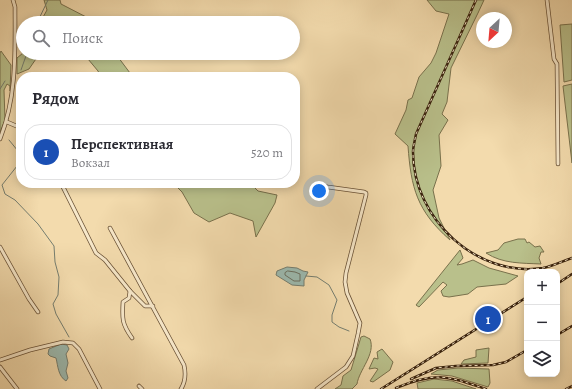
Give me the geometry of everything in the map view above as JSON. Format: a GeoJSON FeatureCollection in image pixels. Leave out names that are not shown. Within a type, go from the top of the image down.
{"type":"FeatureCollection","features":[{"type":"Feature","properties":{"kind":"street"},"geometry":{"type":"LineString","coordinates":[[0,140],[7,122],[14,75],[15,7],[13,0]]}},
{"type":"Feature","properties":{"kind":"street"},"geometry":{"type":"LineString","coordinates":[[547,0],[554,59],[557,64],[558,164]]}},
{"type":"Feature","properties":{"kind":"street"},"geometry":{"type":"LineString","coordinates":[[7,122],[16,126]]}},
{"type":"Feature","properties":{"kind":"street"},"geometry":{"type":"LineString","coordinates":[[316,389],[346,367],[353,356],[360,323],[347,293],[345,282],[366,196],[366,193],[364,192],[323,186]]}},
{"type":"Feature","properties":{"kind":"street"},"geometry":{"type":"LineString","coordinates":[[63,188],[96,254],[110,266],[130,291],[145,306],[153,306]]}},
{"type":"Feature","properties":{"kind":"street"},"geometry":{"type":"LineString","coordinates":[[110,228],[184,365],[186,375],[181,389]]}},
{"type":"Feature","properties":{"kind":"street"},"geometry":{"type":"LineString","coordinates":[[0,247],[29,299],[38,312]]}},
{"type":"Feature","properties":{"kind":"street"},"geometry":{"type":"LineString","coordinates":[[130,291],[128,298],[123,302],[122,319],[125,328],[132,338]]}},
{"type":"Feature","properties":{"kind":"street"},"geometry":{"type":"LineString","coordinates":[[0,360],[30,350],[63,342],[70,342],[76,345],[79,349],[100,389]]}},
{"type":"Feature","properties":{"kind":"street"},"geometry":{"type":"LineString","coordinates":[[0,367],[17,389]]}},
{"type":"Feature","properties":{"kind":"green space"},"geometry":{"type":"Polygon","coordinates":[[[44,0],[60,0],[61,4],[84,16],[44,16],[47,10],[44,0]]]}},
{"type":"Feature","properties":{"kind":"green space"},"geometry":{"type":"Polygon","coordinates":[[[427,0],[484,0],[478,12],[476,12],[476,16],[451,68],[447,102],[442,114],[448,120],[439,135],[441,166],[433,190],[439,218],[450,240],[430,219],[423,209],[414,187],[408,146],[395,134],[406,110],[408,100],[412,98],[419,77],[431,63],[436,53],[449,14],[436,11],[427,0]]]}},
{"type":"Feature","properties":{"kind":"green space"},"geometry":{"type":"Polygon","coordinates":[[[572,24],[572,80],[564,82],[560,25],[572,24]]]}},
{"type":"Feature","properties":{"kind":"green space"},"geometry":{"type":"Polygon","coordinates":[[[1,51],[11,65],[10,91],[10,86],[7,84],[4,90],[5,120],[0,132],[0,53],[1,51]]]}},
{"type":"Feature","properties":{"kind":"green space"},"geometry":{"type":"Polygon","coordinates":[[[17,60],[35,60],[29,69],[17,72],[17,60]]]}},
{"type":"Feature","properties":{"kind":"green space"},"geometry":{"type":"Polygon","coordinates":[[[89,60],[120,60],[129,72],[98,72],[89,60]]]}},
{"type":"Feature","properties":{"kind":"green space"},"geometry":{"type":"Polygon","coordinates":[[[572,84],[572,163],[563,86],[572,84]]]}},
{"type":"Feature","properties":{"kind":"green space"},"geometry":{"type":"Polygon","coordinates":[[[178,188],[255,188],[258,191],[277,195],[275,203],[256,237],[253,221],[230,213],[209,222],[194,213],[182,192],[178,188]]]}},
{"type":"Feature","properties":{"kind":"green space"},"geometry":{"type":"Polygon","coordinates":[[[518,239],[525,239],[527,243],[529,242],[535,247],[540,246],[544,252],[541,252],[539,258],[541,264],[506,261],[492,257],[486,253],[498,250],[504,243],[518,239]]]}},
{"type":"Feature","properties":{"kind":"green space"},"geometry":{"type":"Polygon","coordinates":[[[460,250],[463,258],[457,265],[473,260],[489,268],[518,276],[506,284],[477,287],[468,294],[449,297],[443,296],[441,291],[447,285],[443,282],[419,307],[416,305],[460,250]]]}},
{"type":"Feature","properties":{"kind":"green space"},"geometry":{"type":"Polygon","coordinates":[[[364,336],[370,339],[371,350],[357,384],[352,389],[335,389],[341,385],[343,376],[351,370],[361,337],[364,336]]]}},
{"type":"Feature","properties":{"kind":"green space"},"geometry":{"type":"Polygon","coordinates":[[[489,348],[488,363],[461,364],[464,360],[476,357],[476,350],[489,348]]]}},
{"type":"Feature","properties":{"kind":"green space"},"geometry":{"type":"Polygon","coordinates":[[[382,349],[393,362],[390,370],[373,382],[370,381],[378,369],[369,369],[374,358],[378,359],[377,352],[382,349]]]}},
{"type":"Feature","properties":{"kind":"green space"},"geometry":{"type":"Polygon","coordinates":[[[458,368],[489,369],[490,383],[488,387],[452,376],[431,374],[438,370],[458,368]]]}},
{"type":"Feature","properties":{"kind":"green space"},"geometry":{"type":"Polygon","coordinates":[[[434,379],[452,381],[476,389],[418,389],[417,383],[434,379]]]}},
{"type":"Feature","properties":{"kind":"water"},"geometry":{"type":"Polygon","coordinates":[[[287,267],[297,268],[308,272],[304,280],[304,286],[292,285],[276,275],[277,271],[287,267]]]}},
{"type":"Feature","properties":{"kind":"water"},"geometry":{"type":"Polygon","coordinates":[[[61,344],[67,345],[69,349],[66,354],[68,363],[66,371],[68,378],[66,381],[60,374],[56,358],[48,354],[49,349],[61,344]]]}},
{"type":"Feature","properties":{"kind":"waterway"},"geometry":{"type":"LineString","coordinates":[[40,16],[48,0]]}},
{"type":"Feature","properties":{"kind":"waterway"},"geometry":{"type":"LineString","coordinates":[[21,70],[25,60]]}},
{"type":"Feature","properties":{"kind":"waterway"},"geometry":{"type":"LineString","coordinates":[[0,89],[5,81]]}},
{"type":"Feature","properties":{"kind":"waterway"},"geometry":{"type":"LineString","coordinates":[[9,140],[16,149]]}},
{"type":"Feature","properties":{"kind":"waterway"},"geometry":{"type":"LineString","coordinates":[[16,167],[2,185],[5,194],[15,200],[38,224],[54,246],[55,262],[59,277],[58,295],[53,304],[56,314],[69,337]]}},
{"type":"Feature","properties":{"kind":"waterway"},"geometry":{"type":"LineString","coordinates":[[306,276],[317,277],[329,285],[337,300],[332,315],[332,322],[349,331]]}},
{"type":"Feature","properties":{"kind":"railway"},"geometry":{"type":"LineString","coordinates":[[476,0],[416,134],[413,152],[416,177],[424,200],[437,221],[453,239],[473,253],[495,264],[518,269],[543,268],[572,258]]}},
{"type":"Feature","properties":{"kind":"railway"},"geometry":{"type":"LineString","coordinates":[[560,282],[572,274]]}},
{"type":"Feature","properties":{"kind":"railway"},"geometry":{"type":"LineString","coordinates":[[381,389],[524,299]]}},
{"type":"Feature","properties":{"kind":"railway"},"geometry":{"type":"LineString","coordinates":[[560,333],[572,326]]}},
{"type":"Feature","properties":{"kind":"railway"},"geometry":{"type":"LineString","coordinates":[[411,379],[436,368],[493,365],[506,362],[524,352]]}},
{"type":"Feature","properties":{"kind":"railway"},"geometry":{"type":"LineString","coordinates":[[396,388],[421,379],[441,377],[451,378],[486,389]]}},
{"type":"Feature","properties":{"kind":"railway"},"geometry":{"type":"LineString","coordinates":[[566,389],[572,386]]}},
{"type":"Feature","properties":{"kind":"place","name":"Перспективная"},"geometry":{"type":"Point","coordinates":[488,319]}}]}
